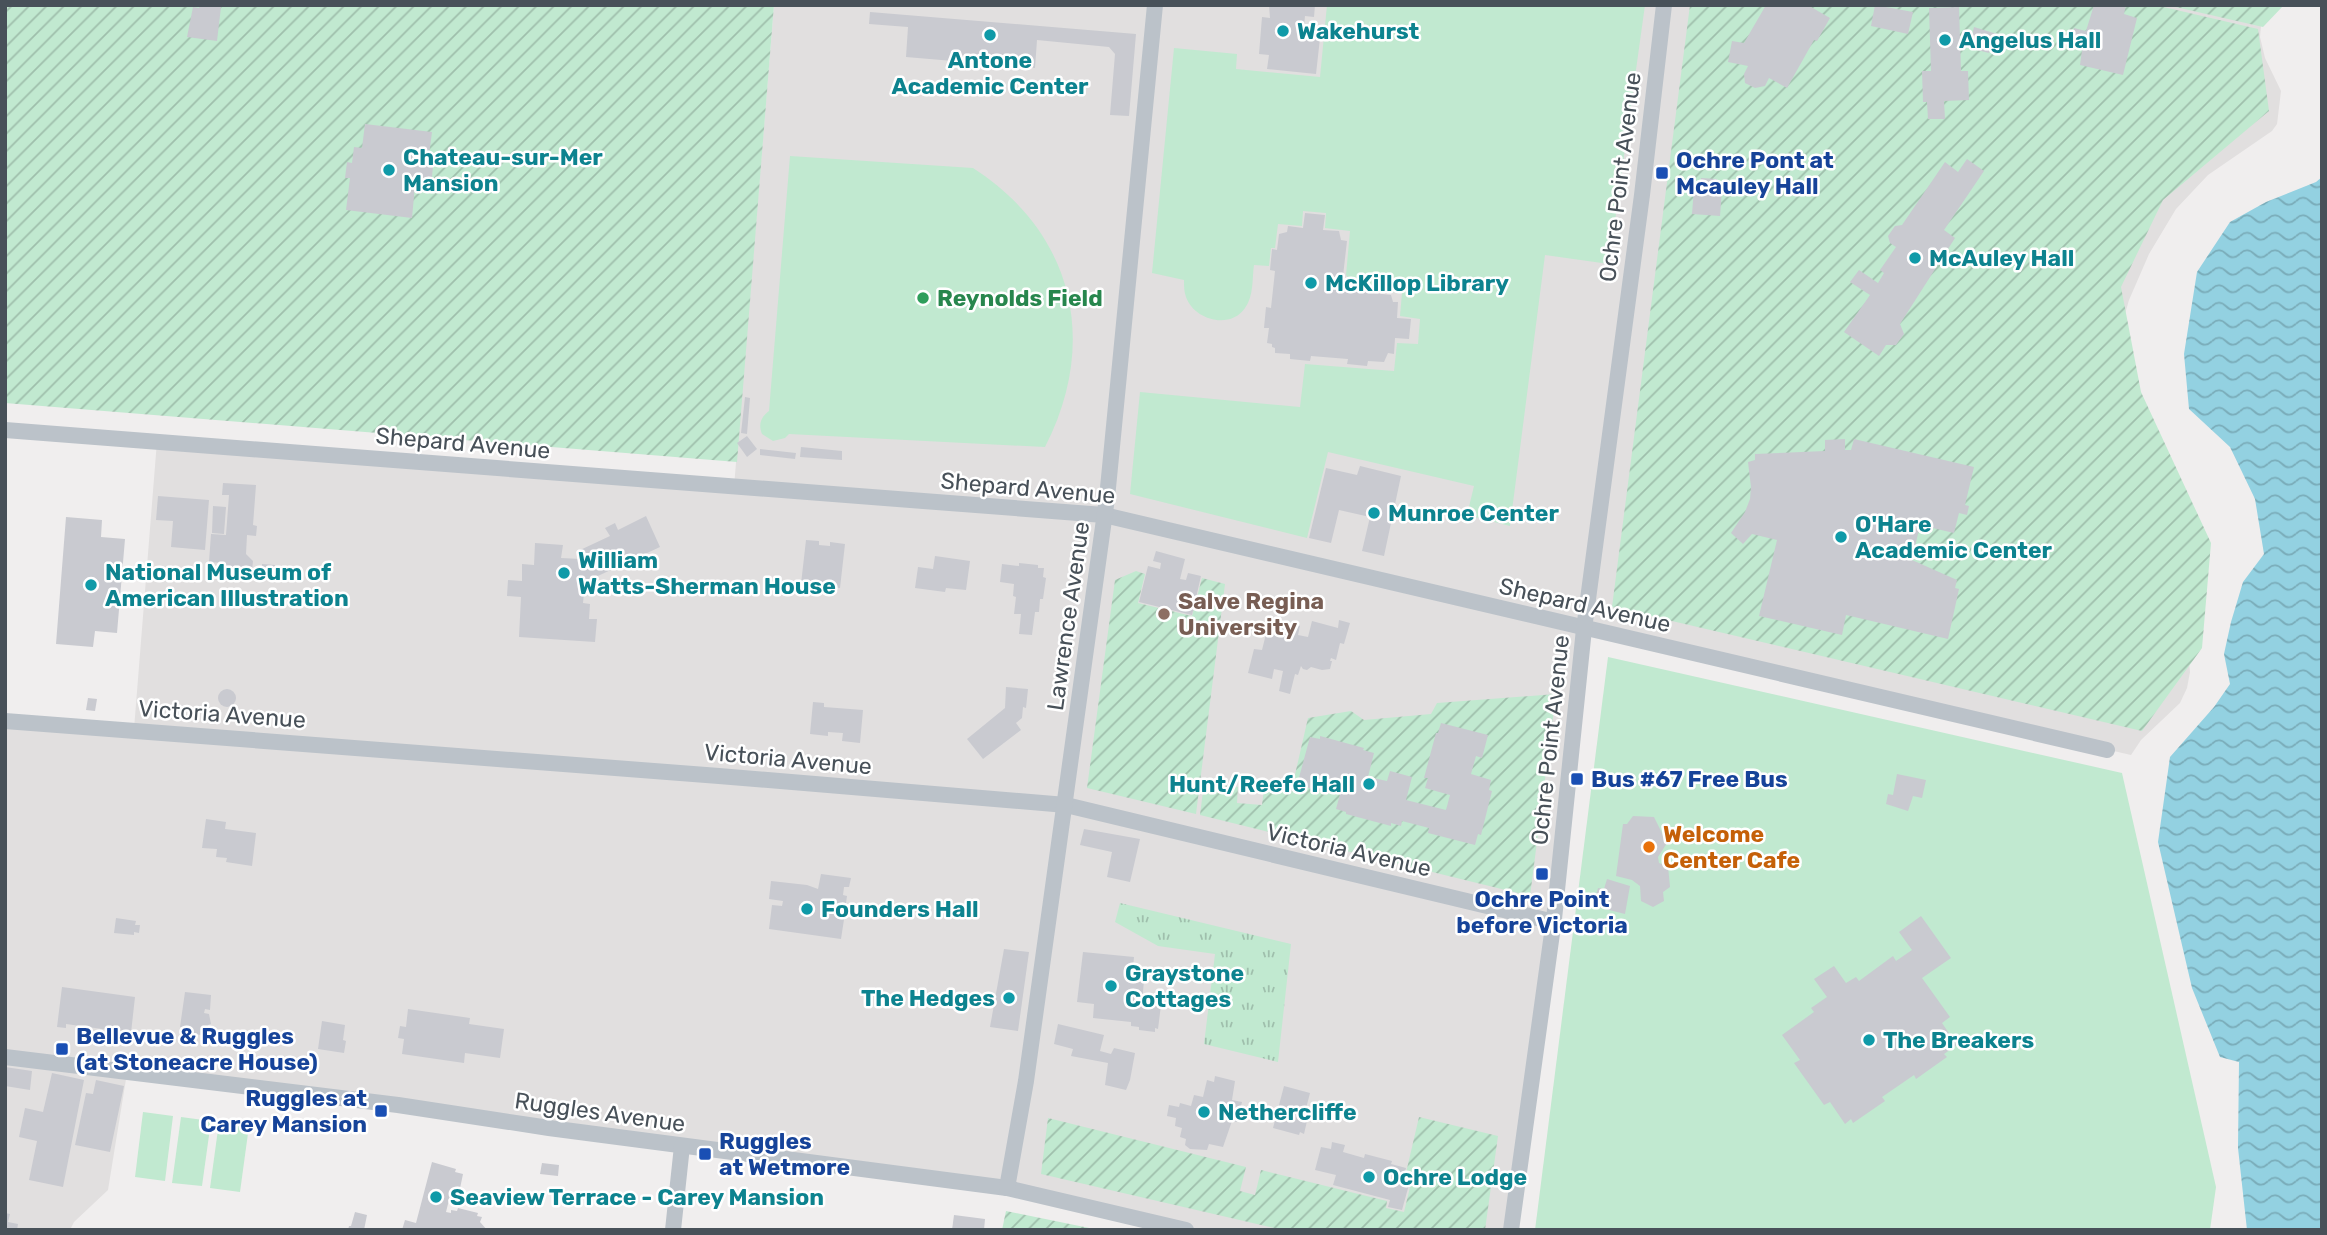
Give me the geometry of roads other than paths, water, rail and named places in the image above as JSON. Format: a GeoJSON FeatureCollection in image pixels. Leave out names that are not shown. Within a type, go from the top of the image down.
{"type":"FeatureCollection","features":[{"type":"Feature","properties":{"kind":"street","name":"Lawrence Avenue"},"geometry":{"type":"LineString","coordinates":[[1007,1188],[1026,1081],[1066,805],[1104,515],[1155,5]]}},
{"type":"Feature","properties":{"kind":"street","name":"Ochre Point Avenue"},"geometry":{"type":"LineString","coordinates":[[1511,1230],[1554,922],[1584,629],[1642,195],[1664,5]]}},
{"type":"Feature","properties":{"kind":"street","name":"Shepard Avenue"},"geometry":{"type":"LineString","coordinates":[[5,430],[1104,515],[2107,750]]}},
{"type":"Feature","properties":{"kind":"street","name":"Victoria Avenue"},"geometry":{"type":"LineString","coordinates":[[5,721],[1066,805],[1554,922]]}},
{"type":"Feature","properties":{"kind":"street","name":"Ruggles Avenue"},"geometry":{"type":"LineString","coordinates":[[5,1057],[398,1105],[682,1146],[1007,1188],[1186,1230]]}},
{"type":"Feature","properties":{"kind":"street"},"geometry":{"type":"LineString","coordinates":[[673,1230],[682,1146]]}},
{"type":"Feature","properties":{"kind":"water"},"geometry":{"type":"Polygon","coordinates":[[[2322,177],[2322,1230],[2247,1230],[2238,1148],[2239,1062],[2220,1057],[2192,988],[2158,842],[2170,757],[2214,707],[2230,684],[2224,654],[2231,622],[2243,582],[2264,554],[2255,499],[2230,447],[2189,409],[2184,354],[2197,272],[2230,222],[2266,202],[2316,182],[2322,177]]]}},
{"type":"Feature","properties":{"kind":"place","name":"Wakehurst"},"geometry":{"type":"Point","coordinates":[1283,31]}},
{"type":"Feature","properties":{"kind":"place","name":"Antone Academic Center"},"geometry":{"type":"Point","coordinates":[990,35]}},
{"type":"Feature","properties":{"kind":"place","name":"Angelus Hall"},"geometry":{"type":"Point","coordinates":[1945,40]}},
{"type":"Feature","properties":{"kind":"place","name":"Chateau-sur-Mer Mansion"},"geometry":{"type":"Point","coordinates":[389,170]}},
{"type":"Feature","properties":{"kind":"place","name":"Ochre Pont at Mcauley Hall"},"geometry":{"type":"Point","coordinates":[1662,173]}},
{"type":"Feature","properties":{"kind":"place","name":"McAuley Hall"},"geometry":{"type":"Point","coordinates":[1915,258]}},
{"type":"Feature","properties":{"kind":"place","name":"McKillop Library"},"geometry":{"type":"Point","coordinates":[1311,283]}},
{"type":"Feature","properties":{"kind":"place","name":"Reynolds Field"},"geometry":{"type":"Point","coordinates":[923,298]}},
{"type":"Feature","properties":{"kind":"place","name":"Munroe Center"},"geometry":{"type":"Point","coordinates":[1374,513]}},
{"type":"Feature","properties":{"kind":"place","name":"O'Hare Academic Center"},"geometry":{"type":"Point","coordinates":[1841,537]}},
{"type":"Feature","properties":{"kind":"place","name":"William Watts-Sherman House"},"geometry":{"type":"Point","coordinates":[564,573]}},
{"type":"Feature","properties":{"kind":"place","name":"National Museum of American Illustration"},"geometry":{"type":"Point","coordinates":[91,585]}},
{"type":"Feature","properties":{"kind":"place","name":"Salve Regina University"},"geometry":{"type":"Point","coordinates":[1164,614]}},
{"type":"Feature","properties":{"kind":"place","name":"Bus #67 Free Bus"},"geometry":{"type":"Point","coordinates":[1577,779]}},
{"type":"Feature","properties":{"kind":"place","name":"Hunt/Reefe Hall"},"geometry":{"type":"Point","coordinates":[1369,784]}},
{"type":"Feature","properties":{"kind":"place","name":"Welcome Center Cafe"},"geometry":{"type":"Point","coordinates":[1649,847]}},
{"type":"Feature","properties":{"kind":"place","name":"Ochre Point before Victoria"},"geometry":{"type":"Point","coordinates":[1542,874]}},
{"type":"Feature","properties":{"kind":"place","name":"Founders Hall"},"geometry":{"type":"Point","coordinates":[807,909]}},
{"type":"Feature","properties":{"kind":"place","name":"Graystone Cottages"},"geometry":{"type":"Point","coordinates":[1111,986]}},
{"type":"Feature","properties":{"kind":"place","name":"The Hedges"},"geometry":{"type":"Point","coordinates":[1009,998]}},
{"type":"Feature","properties":{"kind":"place","name":"The Breakers"},"geometry":{"type":"Point","coordinates":[1869,1040]}},
{"type":"Feature","properties":{"kind":"place","name":"Bellevue & Ruggles (at Stoneacre House)"},"geometry":{"type":"Point","coordinates":[62,1049]}},
{"type":"Feature","properties":{"kind":"place","name":"Ruggles at Carey Mansion"},"geometry":{"type":"Point","coordinates":[381,1111]}},
{"type":"Feature","properties":{"kind":"place","name":"Nethercliffe"},"geometry":{"type":"Point","coordinates":[1204,1112]}},
{"type":"Feature","properties":{"kind":"place","name":"Ruggles at Wetmore"},"geometry":{"type":"Point","coordinates":[705,1154]}},
{"type":"Feature","properties":{"kind":"place","name":"Ochre Lodge"},"geometry":{"type":"Point","coordinates":[1369,1177]}},
{"type":"Feature","properties":{"kind":"place","name":"Seaview Terrace - Carey Mansion"},"geometry":{"type":"Point","coordinates":[436,1197]}}]}
